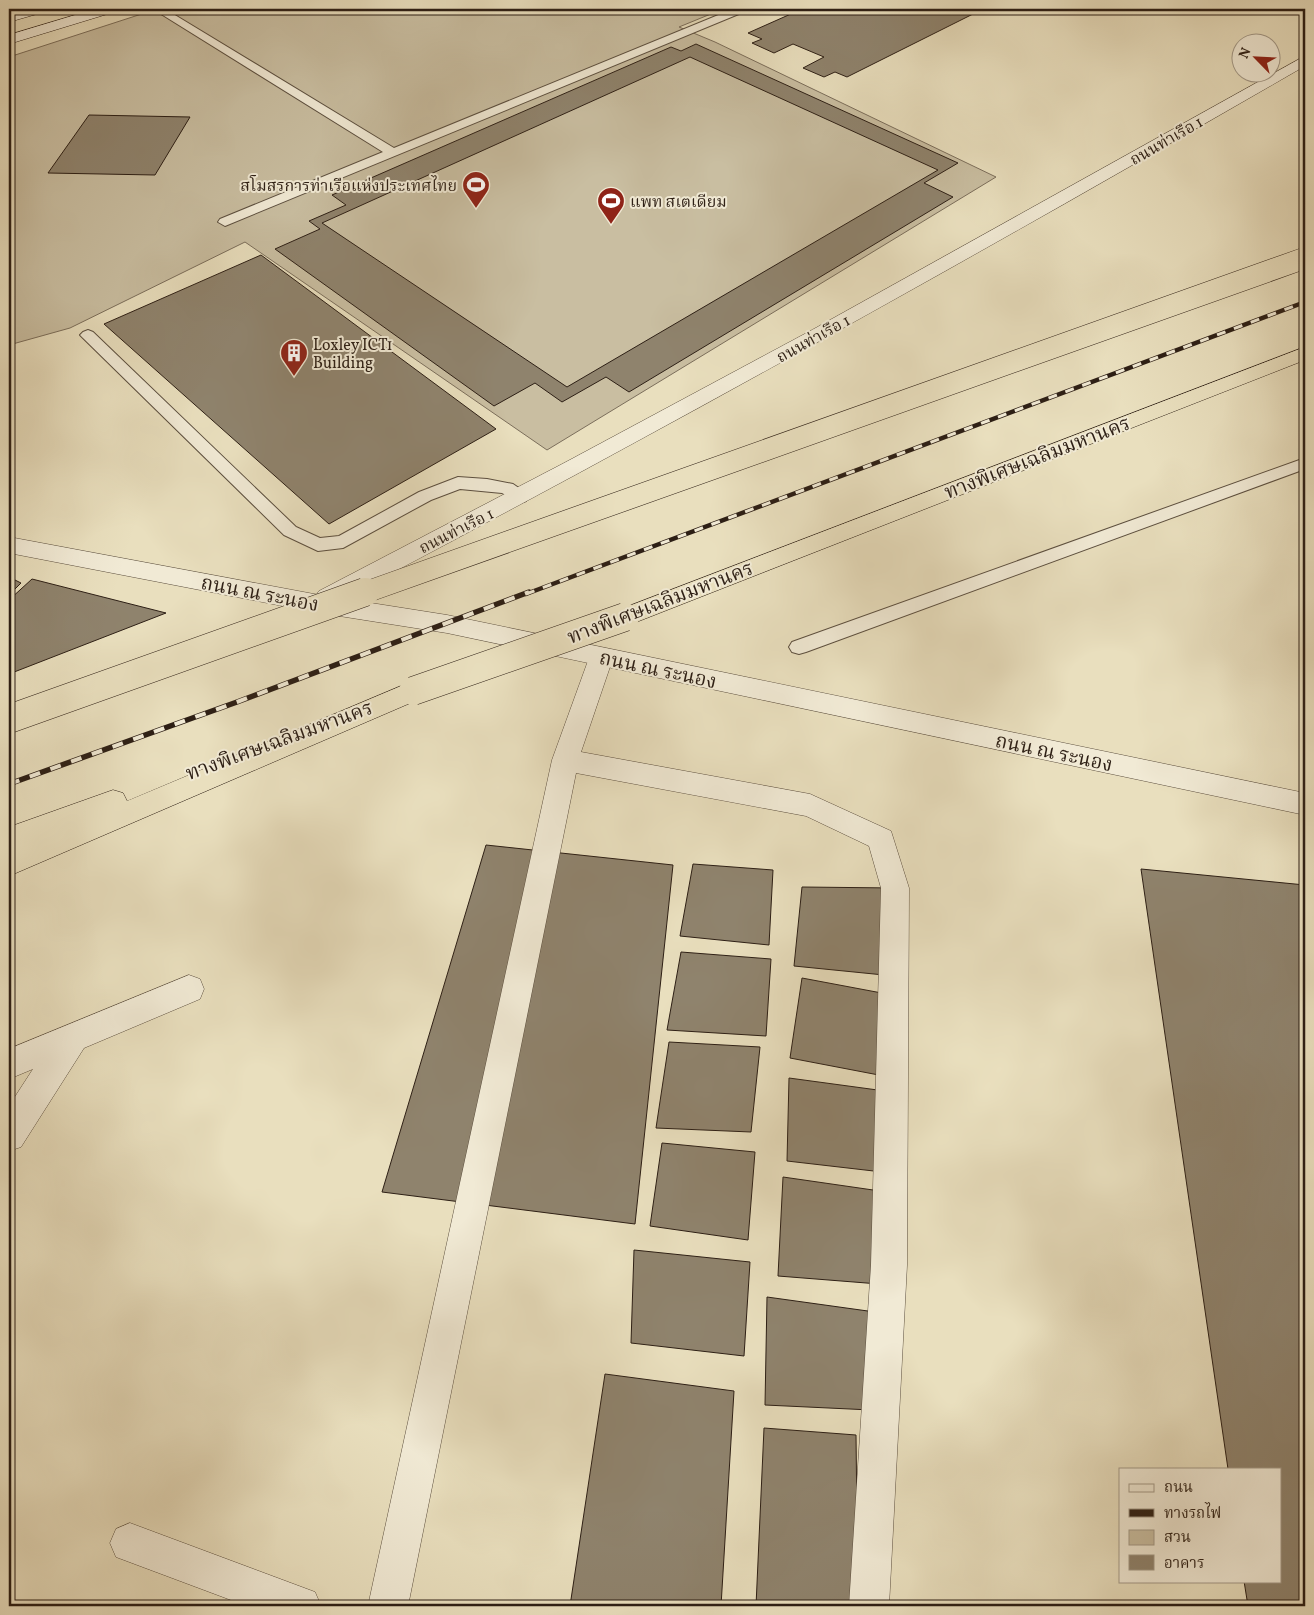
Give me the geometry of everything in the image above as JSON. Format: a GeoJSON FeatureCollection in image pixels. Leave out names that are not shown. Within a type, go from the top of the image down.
{"type":"FeatureCollection","features":[{"type":"Feature","properties":{"kind":"highway"},"geometry":{"type":"LineString","coordinates":[[9,719],[1305,258]]}},
{"type":"Feature","properties":{"kind":"highway","name":"ทางพิเศษเฉลิมมหานคร"},"geometry":{"type":"LineString","coordinates":[[9,839],[412,691],[625,617],[1305,353]]}},
{"type":"Feature","properties":{"kind":"highway"},"geometry":{"type":"LineString","coordinates":[[9,864],[412,691]]}},
{"type":"Feature","properties":{"kind":"street"},"geometry":{"type":"LineString","coordinates":[[9,18],[39,9]]}},
{"type":"Feature","properties":{"kind":"street"},"geometry":{"type":"LineString","coordinates":[[9,29],[72,9]]}},
{"type":"Feature","properties":{"kind":"street"},"geometry":{"type":"LineString","coordinates":[[9,40],[109,9]]}},
{"type":"Feature","properties":{"kind":"street","name":"ถนนท่าเรือ 1"},"geometry":{"type":"LineString","coordinates":[[314,603],[520,497],[905,287],[1076,192],[1305,60]]}},
{"type":"Feature","properties":{"kind":"street","name":"ถนน ณ ระนอง"},"geometry":{"type":"LineString","coordinates":[[9,545],[314,603],[447,624],[601,658],[1305,804]]}},
{"type":"Feature","properties":{"kind":"street"},"geometry":{"type":"LineString","coordinates":[[388,1606],[565,760],[601,658]]}},
{"type":"Feature","properties":{"kind":"street"},"geometry":{"type":"LineString","coordinates":[[565,760],[810,806],[881,839],[895,888],[889,1265],[869,1606]]}},
{"type":"Feature","properties":{"kind":"street"},"geometry":{"type":"LineString","coordinates":[[9,1064],[189,989]]}},
{"type":"Feature","properties":{"kind":"street"},"geometry":{"type":"LineString","coordinates":[[9,1135],[74,1036]]}},
{"type":"Feature","properties":{"kind":"street"},"geometry":{"type":"LineString","coordinates":[[130,1543],[301,1606]]}},
{"type":"Feature","properties":{"kind":"lane"},"geometry":{"type":"LineString","coordinates":[[158,9],[393,153]]}},
{"type":"Feature","properties":{"kind":"lane"},"geometry":{"type":"LineString","coordinates":[[225,222],[742,9]]}},
{"type":"Feature","properties":{"kind":"lane"},"geometry":{"type":"LineString","coordinates":[[88,335],[290,531],[318,546],[343,542],[425,496],[458,483],[507,488],[520,497]]}},
{"type":"Feature","properties":{"kind":"lane"},"geometry":{"type":"LineString","coordinates":[[799,647],[1305,463]]}},
{"type":"Feature","properties":{"kind":"green space","name":"สโมสรการท่าเรือแห่งประเทศไทย"},"geometry":{"type":"Polygon","coordinates":[[[157,9],[723,9],[679,27],[715,42],[996,177],[547,450],[245,242],[70,328],[9,345],[9,57],[157,9]]]}},
{"type":"Feature","properties":{"kind":"building"},"geometry":{"type":"Polygon","coordinates":[[[802,9],[983,9],[847,77],[835,72],[824,77],[803,68],[824,57],[793,44],[774,53],[752,43],[762,39],[748,33],[802,9]]]}},
{"type":"Feature","properties":{"kind":"building"},"geometry":{"type":"Polygon","coordinates":[[[696,44],[958,163],[924,183],[953,197],[629,392],[606,377],[562,402],[535,383],[494,406],[275,249],[320,229],[309,221],[346,205],[332,195],[671,47],[681,51],[696,44]],[[690,57],[322,223],[567,387],[938,170],[690,57]]]}},
{"type":"Feature","properties":{"kind":"building"},"geometry":{"type":"Polygon","coordinates":[[[89,115],[190,117],[155,175],[48,173],[89,115]]]}},
{"type":"Feature","properties":{"kind":"building","name":"Loxley ICT1 Building"},"geometry":{"type":"Polygon","coordinates":[[[261,255],[496,429],[329,524],[104,324],[261,255]]]}},
{"type":"Feature","properties":{"kind":"building"},"geometry":{"type":"Polygon","coordinates":[[[9,577],[21,583],[9,595],[9,577]]]}},
{"type":"Feature","properties":{"kind":"building"},"geometry":{"type":"Polygon","coordinates":[[[32,579],[166,613],[9,674],[9,600],[32,579]]]}},
{"type":"Feature","properties":{"kind":"building"},"geometry":{"type":"Polygon","coordinates":[[[486,845],[673,865],[635,1224],[382,1192],[486,845]]]}},
{"type":"Feature","properties":{"kind":"building"},"geometry":{"type":"Polygon","coordinates":[[[693,864],[773,870],[769,945],[680,936],[693,864]]]}},
{"type":"Feature","properties":{"kind":"building"},"geometry":{"type":"Polygon","coordinates":[[[1141,869],[1305,885],[1305,1606],[1248,1606],[1244,1582],[1282,1582],[1282,1468],[1228,1468],[1141,869]]]}},
{"type":"Feature","properties":{"kind":"building"},"geometry":{"type":"Polygon","coordinates":[[[802,887],[895,888],[894,976],[794,966],[802,887]]]}},
{"type":"Feature","properties":{"kind":"building"},"geometry":{"type":"Polygon","coordinates":[[[681,952],[771,959],[766,1036],[667,1030],[681,952]]]}},
{"type":"Feature","properties":{"kind":"building"},"geometry":{"type":"Polygon","coordinates":[[[802,978],[887,994],[884,1076],[790,1058],[802,978]]]}},
{"type":"Feature","properties":{"kind":"building"},"geometry":{"type":"Polygon","coordinates":[[[669,1042],[760,1047],[751,1132],[656,1128],[669,1042]]]}},
{"type":"Feature","properties":{"kind":"building"},"geometry":{"type":"Polygon","coordinates":[[[789,1078],[885,1091],[891,1173],[787,1161],[789,1078]]]}},
{"type":"Feature","properties":{"kind":"building"},"geometry":{"type":"Polygon","coordinates":[[[662,1143],[755,1152],[748,1240],[650,1226],[662,1143]]]}},
{"type":"Feature","properties":{"kind":"building"},"geometry":{"type":"Polygon","coordinates":[[[783,1177],[880,1191],[879,1284],[778,1276],[783,1177]]]}},
{"type":"Feature","properties":{"kind":"building"},"geometry":{"type":"Polygon","coordinates":[[[634,1250],[750,1262],[744,1356],[631,1343],[634,1250]]]}},
{"type":"Feature","properties":{"kind":"building"},"geometry":{"type":"Polygon","coordinates":[[[767,1297],[875,1312],[871,1410],[765,1405],[767,1297]]]}},
{"type":"Feature","properties":{"kind":"building"},"geometry":{"type":"Polygon","coordinates":[[[605,1374],[734,1391],[721,1606],[570,1606],[605,1374]]]}},
{"type":"Feature","properties":{"kind":"building"},"geometry":{"type":"Polygon","coordinates":[[[764,1428],[856,1435],[858,1606],[756,1606],[764,1428]]]}},
{"type":"Feature","properties":{"kind":"railway"},"geometry":{"type":"LineString","coordinates":[[526,594],[1305,302]]}},
{"type":"Feature","properties":{"kind":"railway"},"geometry":{"type":"LineString","coordinates":[[9,784],[237,702],[529,592]]}},
{"type":"Feature","properties":{"kind":"place","name":"สโมสรการท่าเรือแห่งประเทศไทย"},"geometry":{"type":"Point","coordinates":[476,209]}},
{"type":"Feature","properties":{"kind":"place","name":"แพท สเตเดียม"},"geometry":{"type":"Point","coordinates":[611,225]}},
{"type":"Feature","properties":{"kind":"place","name":"Loxley ICT1 Building"},"geometry":{"type":"Point","coordinates":[294,377]}}]}
